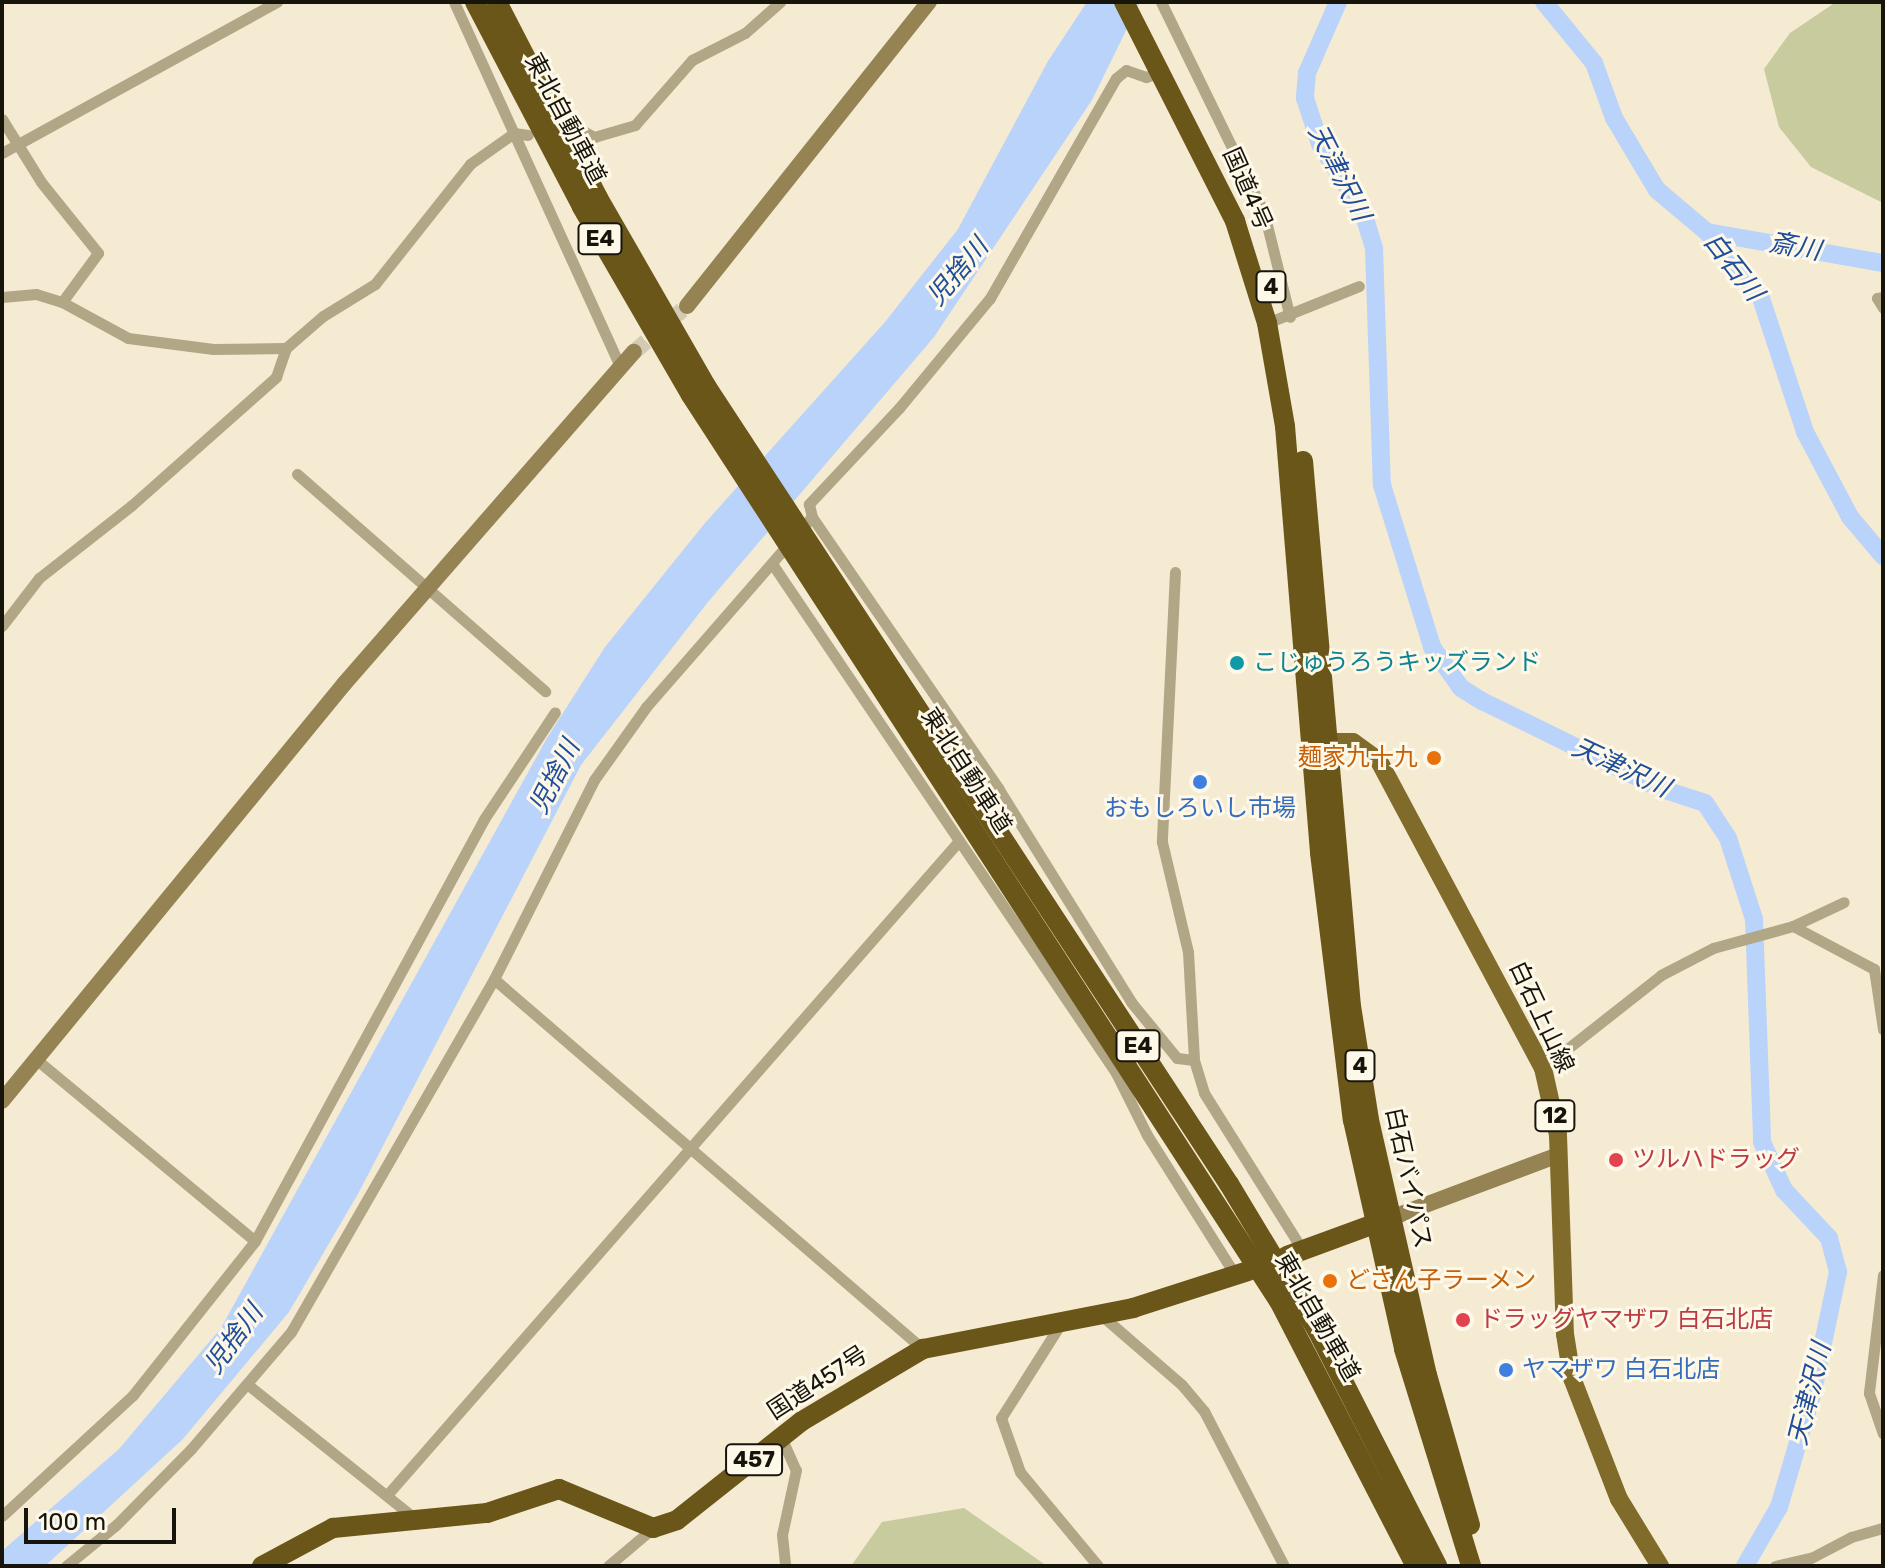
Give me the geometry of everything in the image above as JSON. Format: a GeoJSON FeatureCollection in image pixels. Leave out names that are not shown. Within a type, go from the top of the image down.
{"type":"FeatureCollection","features":[{"type":"Feature","properties":{"kind":"highway","name":"東北自動車道"},"geometry":{"type":"LineString","coordinates":[[475,2],[625,285],[746,464],[1227,1216],[1328,1387],[1416,1566]]}},
{"type":"Feature","properties":{"kind":"highway","name":"東北自動車道"},"geometry":{"type":"LineString","coordinates":[[497,2],[648,289],[746,464]]}},
{"type":"Feature","properties":{"kind":"highway","name":"国道4号"},"geometry":{"type":"LineString","coordinates":[[1124,2],[1246,216],[1279,320],[1298,416],[1304,554]]}},
{"type":"Feature","properties":{"kind":"highway","name":"国道4号"},"geometry":{"type":"LineString","coordinates":[[1139,2],[1156,56],[1279,320]]}},
{"type":"Feature","properties":{"kind":"highway","name":"東北自動車道"},"geometry":{"type":"LineString","coordinates":[[802,551],[1229,1184],[1317,1330],[1437,1566]]}},
{"type":"Feature","properties":{"kind":"highway","name":"白石バイパス"},"geometry":{"type":"LineString","coordinates":[[1304,554],[1319,742],[1351,1006],[1382,1221],[1429,1440],[1471,1566]]}},
{"type":"Feature","properties":{"kind":"highway","name":"白石バイパス"},"geometry":{"type":"LineString","coordinates":[[1382,1221],[1484,1566]]}},
{"type":"Feature","properties":{"kind":"highway"},"geometry":{"type":"LineString","coordinates":[[1295,1253],[1382,1221]]}},
{"type":"Feature","properties":{"kind":"highway","name":"国道457号"},"geometry":{"type":"LineString","coordinates":[[653,1528],[677,1520],[713,1495],[781,1437],[923,1349],[1100,1314],[1242,1273]]}},
{"type":"Feature","properties":{"kind":"highway"},"geometry":{"type":"LineString","coordinates":[[262,1566],[333,1528],[487,1513],[540,1491],[559,1489],[653,1528]]}},
{"type":"Feature","properties":{"kind":"main road","name":"白石上山線"},"geometry":{"type":"LineString","coordinates":[[1319,742],[1353,742],[1379,761],[1543,1068],[1558,1155],[1565,1334],[1572,1378],[1619,1499],[1660,1566]]}},
{"type":"Feature","properties":{"kind":"street"},"geometry":{"type":"LineString","coordinates":[[2,153],[277,2]]}},
{"type":"Feature","properties":{"kind":"street"},"geometry":{"type":"LineString","coordinates":[[454,2],[621,368]]}},
{"type":"Feature","properties":{"kind":"street"},"geometry":{"type":"LineString","coordinates":[[574,126],[594,137],[635,125],[692,60],[745,33],[780,2]]}},
{"type":"Feature","properties":{"kind":"street"},"geometry":{"type":"LineString","coordinates":[[687,306],[929,2]]}},
{"type":"Feature","properties":{"kind":"street"},"geometry":{"type":"LineString","coordinates":[[1161,2],[1264,213],[1279,320],[1359,286]]}},
{"type":"Feature","properties":{"kind":"street"},"geometry":{"type":"LineString","coordinates":[[1156,56],[1146,77],[1126,70],[1116,78],[998,286],[899,408],[809,504],[812,517],[998,788],[1131,1002],[1177,1058],[1194,1060]]}},
{"type":"Feature","properties":{"kind":"street"},"geometry":{"type":"LineString","coordinates":[[2,119],[18,146],[98,253],[62,302]]}},
{"type":"Feature","properties":{"kind":"street"},"geometry":{"type":"LineString","coordinates":[[2,626],[46,572],[132,505],[276,377],[286,348],[323,316],[375,284],[470,164],[514,133],[528,135]]}},
{"type":"Feature","properties":{"kind":"street"},"geometry":{"type":"LineString","coordinates":[[2,297],[36,294],[62,302],[128,338],[213,349],[286,348]]}},
{"type":"Feature","properties":{"kind":"street"},"geometry":{"type":"LineString","coordinates":[[1883,297],[1877,298],[1883,308]]}},
{"type":"Feature","properties":{"kind":"street"},"geometry":{"type":"LineString","coordinates":[[4,1095],[37,1060],[427,589],[634,352]]}},
{"type":"Feature","properties":{"kind":"street"},"geometry":{"type":"LineString","coordinates":[[297,474],[545,691]]}},
{"type":"Feature","properties":{"kind":"street"},"geometry":{"type":"LineString","coordinates":[[66,1566],[116,1525],[291,1332],[494,979],[588,792],[622,737],[754,580],[773,565],[812,517]]}},
{"type":"Feature","properties":{"kind":"street"},"geometry":{"type":"LineString","coordinates":[[773,565],[957,843],[997,894],[1116,1073],[1147,1135],[1242,1273]]}},
{"type":"Feature","properties":{"kind":"street"},"geometry":{"type":"LineString","coordinates":[[1175,572],[1162,842],[1188,952],[1194,1060],[1204,1093],[1295,1253]]}},
{"type":"Feature","properties":{"kind":"street"},"geometry":{"type":"LineString","coordinates":[[2,1516],[133,1395],[255,1241],[484,819],[555,712]]}},
{"type":"Feature","properties":{"kind":"street"},"geometry":{"type":"LineString","coordinates":[[387,1495],[957,843]]}},
{"type":"Feature","properties":{"kind":"street"},"geometry":{"type":"LineString","coordinates":[[1543,1068],[1661,975],[1713,948],[1793,926],[1844,902]]}},
{"type":"Feature","properties":{"kind":"street"},"geometry":{"type":"LineString","coordinates":[[1793,926],[1874,969],[1883,1029]]}},
{"type":"Feature","properties":{"kind":"street"},"geometry":{"type":"LineString","coordinates":[[494,979],[923,1349]]}},
{"type":"Feature","properties":{"kind":"street"},"geometry":{"type":"LineString","coordinates":[[37,1060],[255,1241]]}},
{"type":"Feature","properties":{"kind":"street"},"geometry":{"type":"LineString","coordinates":[[1382,1221],[1558,1155]]}},
{"type":"Feature","properties":{"kind":"street"},"geometry":{"type":"LineString","coordinates":[[1883,1275],[1869,1393],[1883,1434]]}},
{"type":"Feature","properties":{"kind":"street"},"geometry":{"type":"LineString","coordinates":[[1100,1314],[1182,1385],[1204,1411],[1284,1566]]}},
{"type":"Feature","properties":{"kind":"street"},"geometry":{"type":"LineString","coordinates":[[1063,1320],[1001,1418],[1020,1472],[1098,1566]]}},
{"type":"Feature","properties":{"kind":"street"},"geometry":{"type":"LineString","coordinates":[[247,1384],[418,1520]]}},
{"type":"Feature","properties":{"kind":"street"},"geometry":{"type":"LineString","coordinates":[[781,1437],[796,1470],[782,1535],[785,1566]]}},
{"type":"Feature","properties":{"kind":"street"},"geometry":{"type":"LineString","coordinates":[[608,1566],[653,1528]]}},
{"type":"Feature","properties":{"kind":"street"},"geometry":{"type":"LineString","coordinates":[[1775,1566],[1811,1558],[1851,1537],[1883,1528]]}},
{"type":"Feature","properties":{"kind":"green space"},"geometry":{"type":"Polygon","coordinates":[[[1836,2],[1883,2],[1883,203],[1811,167],[1779,127],[1764,69],[1790,33],[1836,2]]]}},
{"type":"Feature","properties":{"kind":"green space"},"geometry":{"type":"Polygon","coordinates":[[[964,1508],[1047,1566],[851,1566],[882,1522],[964,1508]]]}},
{"type":"Feature","properties":{"kind":"water","name":"児捨川"},"geometry":{"type":"Polygon","coordinates":[[[1087,2],[1140,2],[1092,100],[934,337],[708,602],[581,765],[359,1192],[289,1312],[183,1439],[45,1566],[2,1566],[2,1551],[119,1449],[221,1328],[547,738],[605,647],[705,523],[885,322],[958,229],[1048,61],[1087,2]]]}},
{"type":"Feature","properties":{"kind":"waterway","name":"天津沢川"},"geometry":{"type":"LineString","coordinates":[[1338,2],[1307,73],[1305,98],[1320,144],[1363,212],[1374,248],[1382,485],[1432,647],[1461,688],[1482,701],[1662,789],[1705,803],[1728,838],[1754,919],[1762,1142],[1784,1190],[1829,1238],[1838,1272],[1813,1391],[1779,1507],[1745,1566]]}},
{"type":"Feature","properties":{"kind":"waterway","name":"白石川"},"geometry":{"type":"LineString","coordinates":[[1544,2],[1594,63],[1614,118],[1657,190],[1707,232],[1760,295],[1805,432],[1850,517],[1883,556]]}},
{"type":"Feature","properties":{"kind":"waterway","name":"斎川"},"geometry":{"type":"LineString","coordinates":[[1707,232],[1883,263]]}},
{"type":"Feature","properties":{"kind":"tunnel"},"geometry":{"type":"LineString","coordinates":[[634,352],[687,306]]}},
{"type":"Feature","properties":{"kind":"place","name":"こじゅうろうキッズランド"},"geometry":{"type":"Point","coordinates":[1237,663]}},
{"type":"Feature","properties":{"kind":"place","name":"麺家九十九"},"geometry":{"type":"Point","coordinates":[1434,758]}},
{"type":"Feature","properties":{"kind":"place","name":"おもしろいし市場"},"geometry":{"type":"Point","coordinates":[1200,782]}},
{"type":"Feature","properties":{"kind":"place","name":"ツルハドラッグ"},"geometry":{"type":"Point","coordinates":[1616,1160]}},
{"type":"Feature","properties":{"kind":"place","name":"どさん子ラーメン"},"geometry":{"type":"Point","coordinates":[1330,1281]}},
{"type":"Feature","properties":{"kind":"place","name":"ドラッグヤマザワ 白石北店"},"geometry":{"type":"Point","coordinates":[1463,1320]}},
{"type":"Feature","properties":{"kind":"place","name":"ヤマザワ 白石北店"},"geometry":{"type":"Point","coordinates":[1506,1370]}}]}
